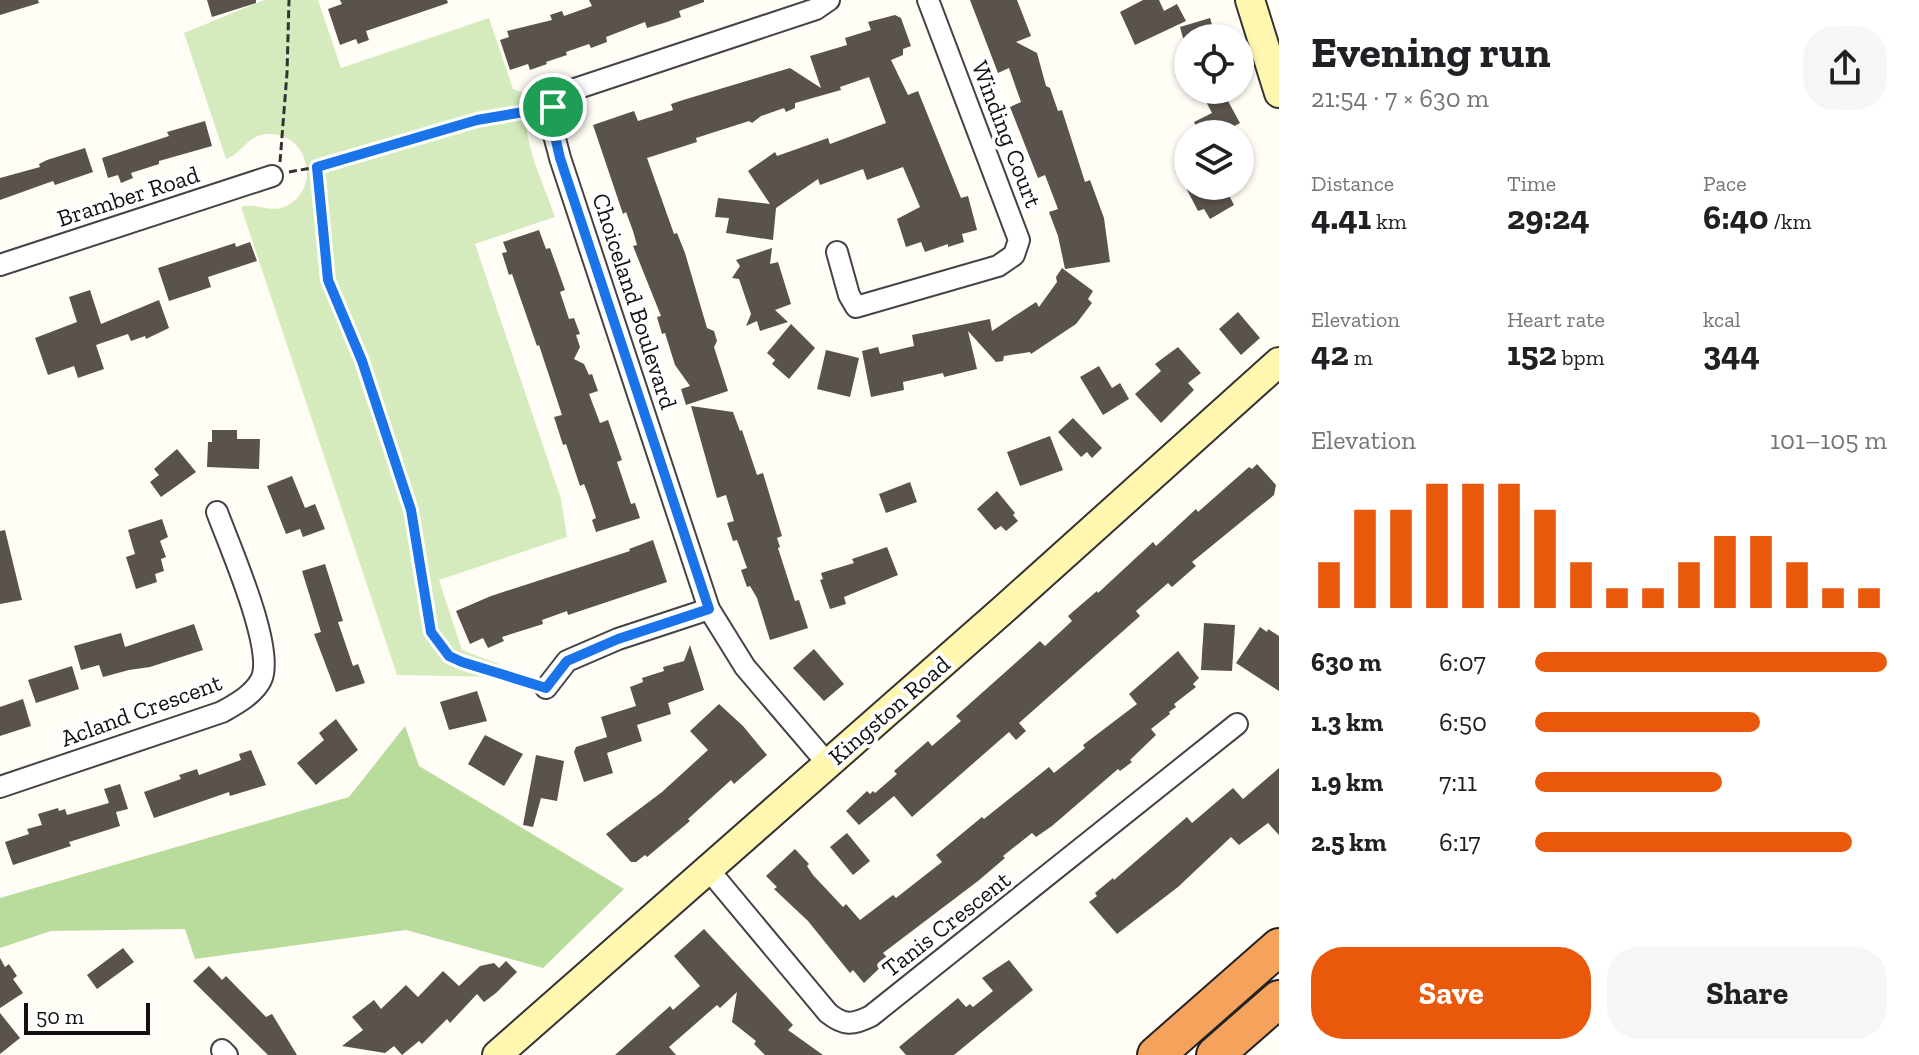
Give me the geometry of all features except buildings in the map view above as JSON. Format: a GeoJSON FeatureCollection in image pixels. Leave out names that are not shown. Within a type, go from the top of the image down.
{"type":"FeatureCollection","features":[{"type":"Feature","properties":{"kind":"highway"},"geometry":{"type":"LineString","coordinates":[[1156,1055],[1279,947]]}},
{"type":"Feature","properties":{"kind":"highway"},"geometry":{"type":"LineString","coordinates":[[1215,1055],[1279,999]]}},
{"type":"Feature","properties":{"kind":"street","name":"Winding Court"},"geometry":{"type":"LineString","coordinates":[[837,252],[849,295],[856,307],[998,266],[1014,255],[1019,240],[928,0]]}},
{"type":"Feature","properties":{"kind":"street"},"geometry":{"type":"LineString","coordinates":[[1250,0],[1279,93]]}},
{"type":"Feature","properties":{"kind":"street"},"geometry":{"type":"LineString","coordinates":[[553,107],[560,98],[575,89],[819,3]]}},
{"type":"Feature","properties":{"kind":"street","name":"Choiceland Boulevard"},"geometry":{"type":"LineString","coordinates":[[553,107],[551,119],[560,158],[709,609],[745,667],[827,763]]}},
{"type":"Feature","properties":{"kind":"street","name":"Bramber Road"},"geometry":{"type":"LineString","coordinates":[[0,265],[272,176]]}},
{"type":"Feature","properties":{"kind":"street","name":"Kingston Road"},"geometry":{"type":"LineString","coordinates":[[497,1055],[1004,609],[1279,362]]}},
{"type":"Feature","properties":{"kind":"street","name":"Acland Crescent"},"geometry":{"type":"LineString","coordinates":[[0,787],[222,712],[253,690],[261,680],[261,645],[252,609],[217,512]]}},
{"type":"Feature","properties":{"kind":"street"},"geometry":{"type":"LineString","coordinates":[[546,688],[567,661],[618,639],[709,609]]}},
{"type":"Feature","properties":{"kind":"street","name":"Tanis Crescent"},"geometry":{"type":"LineString","coordinates":[[708,869],[828,1013],[841,1023],[856,1024],[871,1016],[1237,724]]}},
{"type":"Feature","properties":{"kind":"path"},"geometry":{"type":"LineString","coordinates":[[272,176],[281,160],[289,0]]}},
{"type":"Feature","properties":{"kind":"path"},"geometry":{"type":"LineString","coordinates":[[272,176],[317,167],[477,120],[553,107]]}},
{"type":"Feature","properties":{"kind":"path"},"geometry":{"type":"LineString","coordinates":[[317,167],[328,280],[362,361],[411,510],[431,632],[449,656],[546,688]]}},
{"type":"Feature","properties":{"kind":"green space"},"geometry":{"type":"Polygon","coordinates":[[[264,0],[318,0],[341,68],[489,18],[513,89],[528,95],[526,126],[529,141],[555,217],[475,244],[561,499],[567,537],[439,580],[462,650],[499,664],[496,677],[397,675],[241,207],[278,209],[296,199],[304,188],[306,163],[293,142],[267,134],[249,141],[226,159],[184,33],[264,0]]]}},
{"type":"Feature","properties":{"kind":"green space"},"geometry":{"type":"Polygon","coordinates":[[[405,726],[419,766],[624,889],[543,968],[406,930],[195,959],[185,929],[51,931],[0,948],[0,898],[349,797],[405,726]]]}},
{"type":"Feature","properties":{"kind":"route"},"geometry":{"type":"LineString","coordinates":[[553,107],[551,119],[560,158],[709,609],[618,639],[567,661],[546,688],[449,656],[431,632],[411,510],[362,361],[328,280],[317,167],[477,120],[553,107]]}}]}
